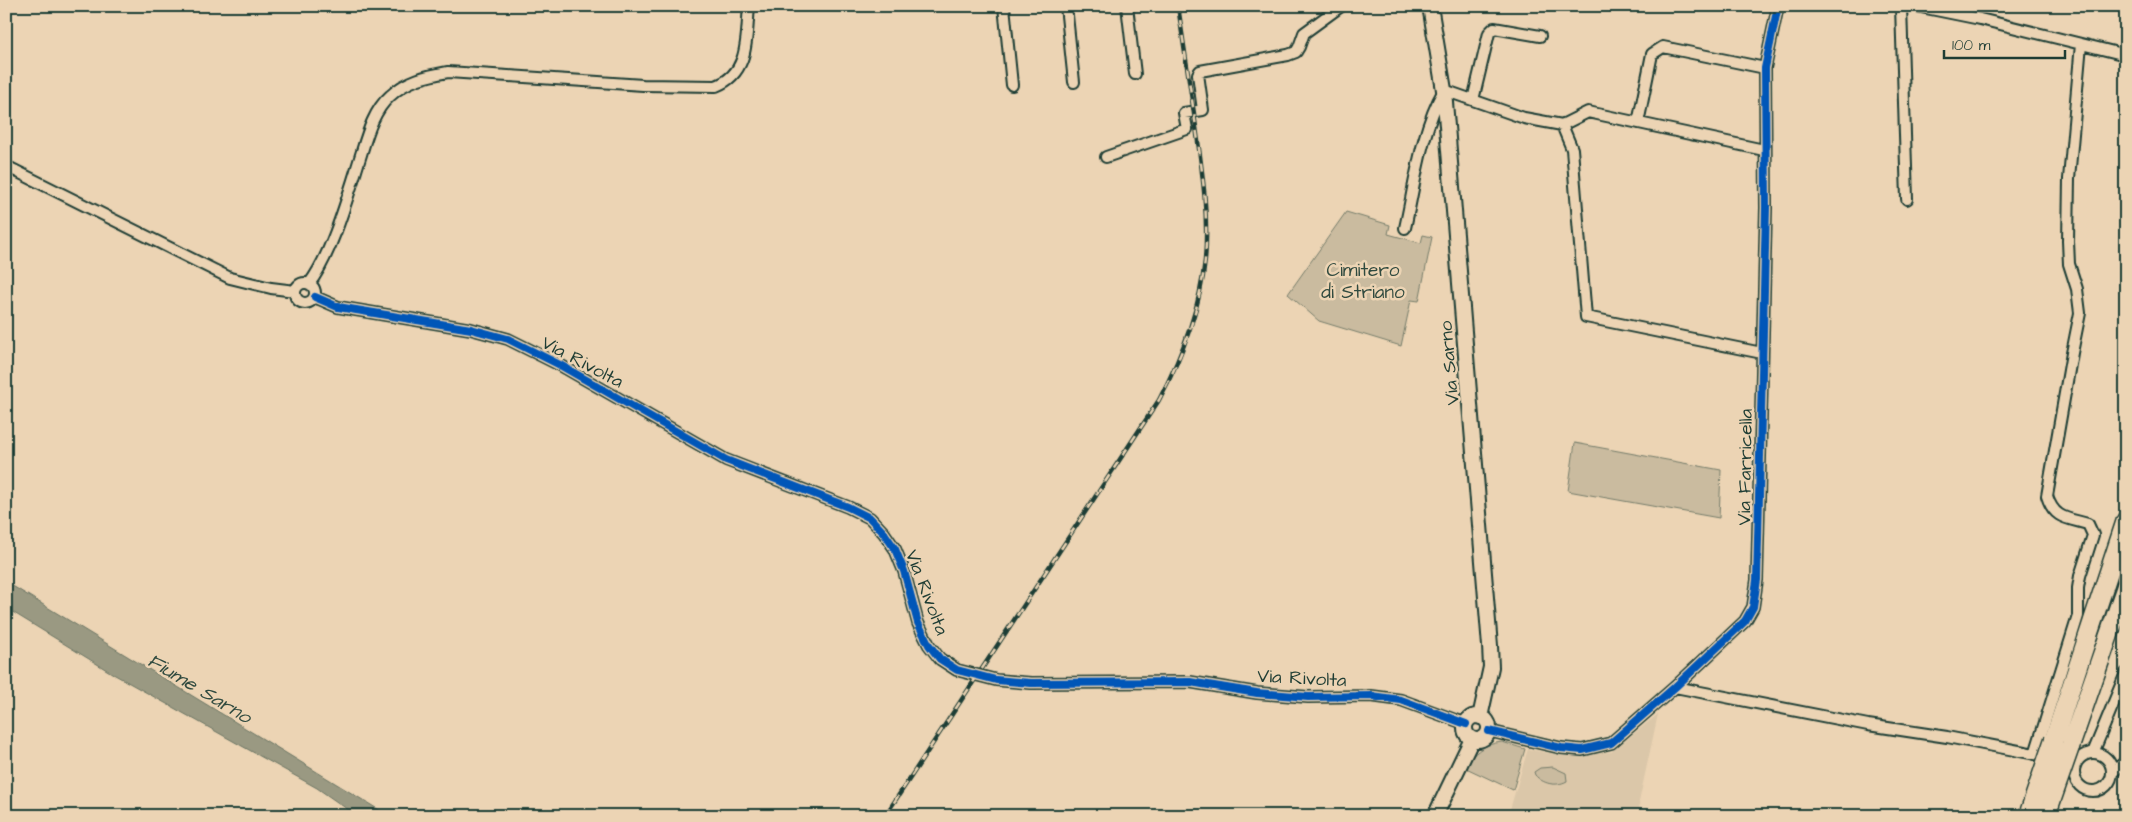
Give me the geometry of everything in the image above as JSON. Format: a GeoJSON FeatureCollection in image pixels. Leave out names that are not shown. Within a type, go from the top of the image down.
{"type":"FeatureCollection","features":[{"type":"Feature","properties":{"kind":"highway"},"geometry":{"type":"LineString","coordinates":[[2046,816],[2062,743],[2126,520]]}},
{"type":"Feature","properties":{"kind":"highway"},"geometry":{"type":"LineString","coordinates":[[2028,816],[2062,743],[2126,586]]}},
{"type":"Feature","properties":{"kind":"main road","name":"Via Sarno"},"geometry":{"type":"LineString","coordinates":[[1430,6],[1444,90],[1490,646],[1491,667],[1480,717]]}},
{"type":"Feature","properties":{"kind":"main road"},"geometry":{"type":"LineString","coordinates":[[1474,717],[1480,717],[1488,724],[1489,731],[1482,739],[1472,739],[1467,734],[1466,724],[1474,717]]}},
{"type":"Feature","properties":{"kind":"main road"},"geometry":{"type":"LineString","coordinates":[[1436,816],[1472,739]]}},
{"type":"Feature","properties":{"kind":"street"},"geometry":{"type":"LineString","coordinates":[[309,284],[323,262],[374,118],[388,97],[399,88],[422,76],[448,72],[643,85],[716,86],[733,76],[739,68],[745,48],[749,6]]}},
{"type":"Feature","properties":{"kind":"street"},"geometry":{"type":"LineString","coordinates":[[1004,6],[1012,85]]}},
{"type":"Feature","properties":{"kind":"street"},"geometry":{"type":"LineString","coordinates":[[1066,6],[1074,82]]}},
{"type":"Feature","properties":{"kind":"street"},"geometry":{"type":"LineString","coordinates":[[1127,6],[1135,74]]}},
{"type":"Feature","properties":{"kind":"street"},"geometry":{"type":"LineString","coordinates":[[1106,157],[1187,128],[1184,113],[1203,110],[1198,74],[1200,70],[1296,52],[1300,47],[1304,33],[1341,6]]}},
{"type":"Feature","properties":{"kind":"street","name":"Via Farricella"},"geometry":{"type":"LineString","coordinates":[[1489,731],[1561,748],[1582,750],[1611,743],[1675,687],[1745,621],[1753,606],[1757,580],[1766,208],[1764,150],[1765,68],[1778,6]]}},
{"type":"Feature","properties":{"kind":"street"},"geometry":{"type":"LineString","coordinates":[[1901,6],[1907,199]]}},
{"type":"Feature","properties":{"kind":"street"},"geometry":{"type":"LineString","coordinates":[[1916,6],[1936,8],[2126,55]]}},
{"type":"Feature","properties":{"kind":"street"},"geometry":{"type":"LineString","coordinates":[[1473,100],[1490,33],[1494,28],[1540,36]]}},
{"type":"Feature","properties":{"kind":"street"},"geometry":{"type":"LineString","coordinates":[[2035,754],[2078,616],[2078,582],[2093,535],[2088,524],[2055,513],[2050,507],[2047,496],[2080,314],[2077,289],[2069,264],[2068,241],[2069,179],[2081,44]]}},
{"type":"Feature","properties":{"kind":"street"},"geometry":{"type":"LineString","coordinates":[[1638,123],[1652,54],[1662,47],[1765,68]]}},
{"type":"Feature","properties":{"kind":"street"},"geometry":{"type":"LineString","coordinates":[[1405,228],[1429,126],[1435,106],[1444,90],[1524,118],[1562,126],[1588,112],[1764,150]]}},
{"type":"Feature","properties":{"kind":"street"},"geometry":{"type":"LineString","coordinates":[[1562,126],[1572,149],[1586,317],[1762,353]]}},
{"type":"Feature","properties":{"kind":"street"},"geometry":{"type":"LineString","coordinates":[[6,166],[230,278],[271,288],[296,291]]}},
{"type":"Feature","properties":{"kind":"street"},"geometry":{"type":"LineString","coordinates":[[302,284],[309,284],[315,290],[314,297],[310,302],[303,303],[297,300],[296,291],[302,284]]}},
{"type":"Feature","properties":{"kind":"street","name":"Via Rivolta"},"geometry":{"type":"LineString","coordinates":[[314,297],[338,307],[471,329],[508,340],[560,365],[726,460],[848,507],[870,518],[895,549],[904,571],[918,623],[929,645],[940,659],[957,670],[996,680],[1031,683],[1190,682],[1257,693],[1308,697],[1371,696],[1401,700],[1466,724]]}},
{"type":"Feature","properties":{"kind":"street"},"geometry":{"type":"LineString","coordinates":[[2093,753],[2126,673]]}},
{"type":"Feature","properties":{"kind":"street"},"geometry":{"type":"LineString","coordinates":[[1675,687],[1868,726],[1947,737],[2035,754],[2075,766]]}},
{"type":"Feature","properties":{"kind":"street"},"geometry":{"type":"LineString","coordinates":[[2093,753],[2099,754],[2109,761],[2113,772],[2112,778],[2104,788],[2092,792],[2080,786],[2074,775],[2075,766],[2081,757],[2093,753]]}},
{"type":"Feature","properties":{"kind":"street"},"geometry":{"type":"LineString","coordinates":[[2113,772],[2126,761]]}},
{"type":"Feature","properties":{"kind":"shaded area","name":"Fiume Sarno"},"geometry":{"type":"Polygon","coordinates":[[[6,582],[389,816],[357,816],[317,788],[115,675],[6,608],[6,582]]]}},
{"type":"Feature","properties":{"kind":"shaded area"},"geometry":{"type":"Polygon","coordinates":[[[1658,714],[1639,802],[1640,812],[1645,816],[1508,816],[1528,749],[1555,754],[1611,752],[1658,714]]]}},
{"type":"Feature","properties":{"kind":"green space","name":"Cimitero di Striano"},"geometry":{"type":"Polygon","coordinates":[[[1346,212],[1390,225],[1388,234],[1421,243],[1423,235],[1432,237],[1419,301],[1411,300],[1401,346],[1319,321],[1288,294],[1346,212]]]}},
{"type":"Feature","properties":{"kind":"green space"},"geometry":{"type":"Polygon","coordinates":[[[1575,443],[1721,470],[1719,518],[1568,491],[1575,443]]]}},
{"type":"Feature","properties":{"kind":"green space"},"geometry":{"type":"Polygon","coordinates":[[[1502,742],[1525,749],[1513,790],[1464,767],[1480,750],[1502,742]]]}},
{"type":"Feature","properties":{"kind":"green space"},"geometry":{"type":"Polygon","coordinates":[[[1553,767],[1566,773],[1567,781],[1550,784],[1542,781],[1535,775],[1534,772],[1540,768],[1553,767]]]}},
{"type":"Feature","properties":{"kind":"railway"},"geometry":{"type":"LineString","coordinates":[[885,816],[1159,400],[1189,332],[1203,279],[1206,227],[1200,160],[1178,6]]}},
{"type":"Feature","properties":{"kind":"cycle path"},"geometry":{"type":"LineString","coordinates":[[1489,731],[1561,748],[1582,750],[1611,743],[1675,687],[1745,621],[1753,607],[1757,580],[1766,208],[1765,68],[1778,6]]}},
{"type":"Feature","properties":{"kind":"cycle path"},"geometry":{"type":"LineString","coordinates":[[315,297],[338,307],[471,329],[508,339],[560,365],[726,460],[848,507],[870,518],[895,549],[904,571],[918,623],[929,645],[940,659],[957,670],[996,680],[1031,683],[1190,682],[1257,693],[1308,697],[1371,696],[1401,700],[1466,724]]}}]}
